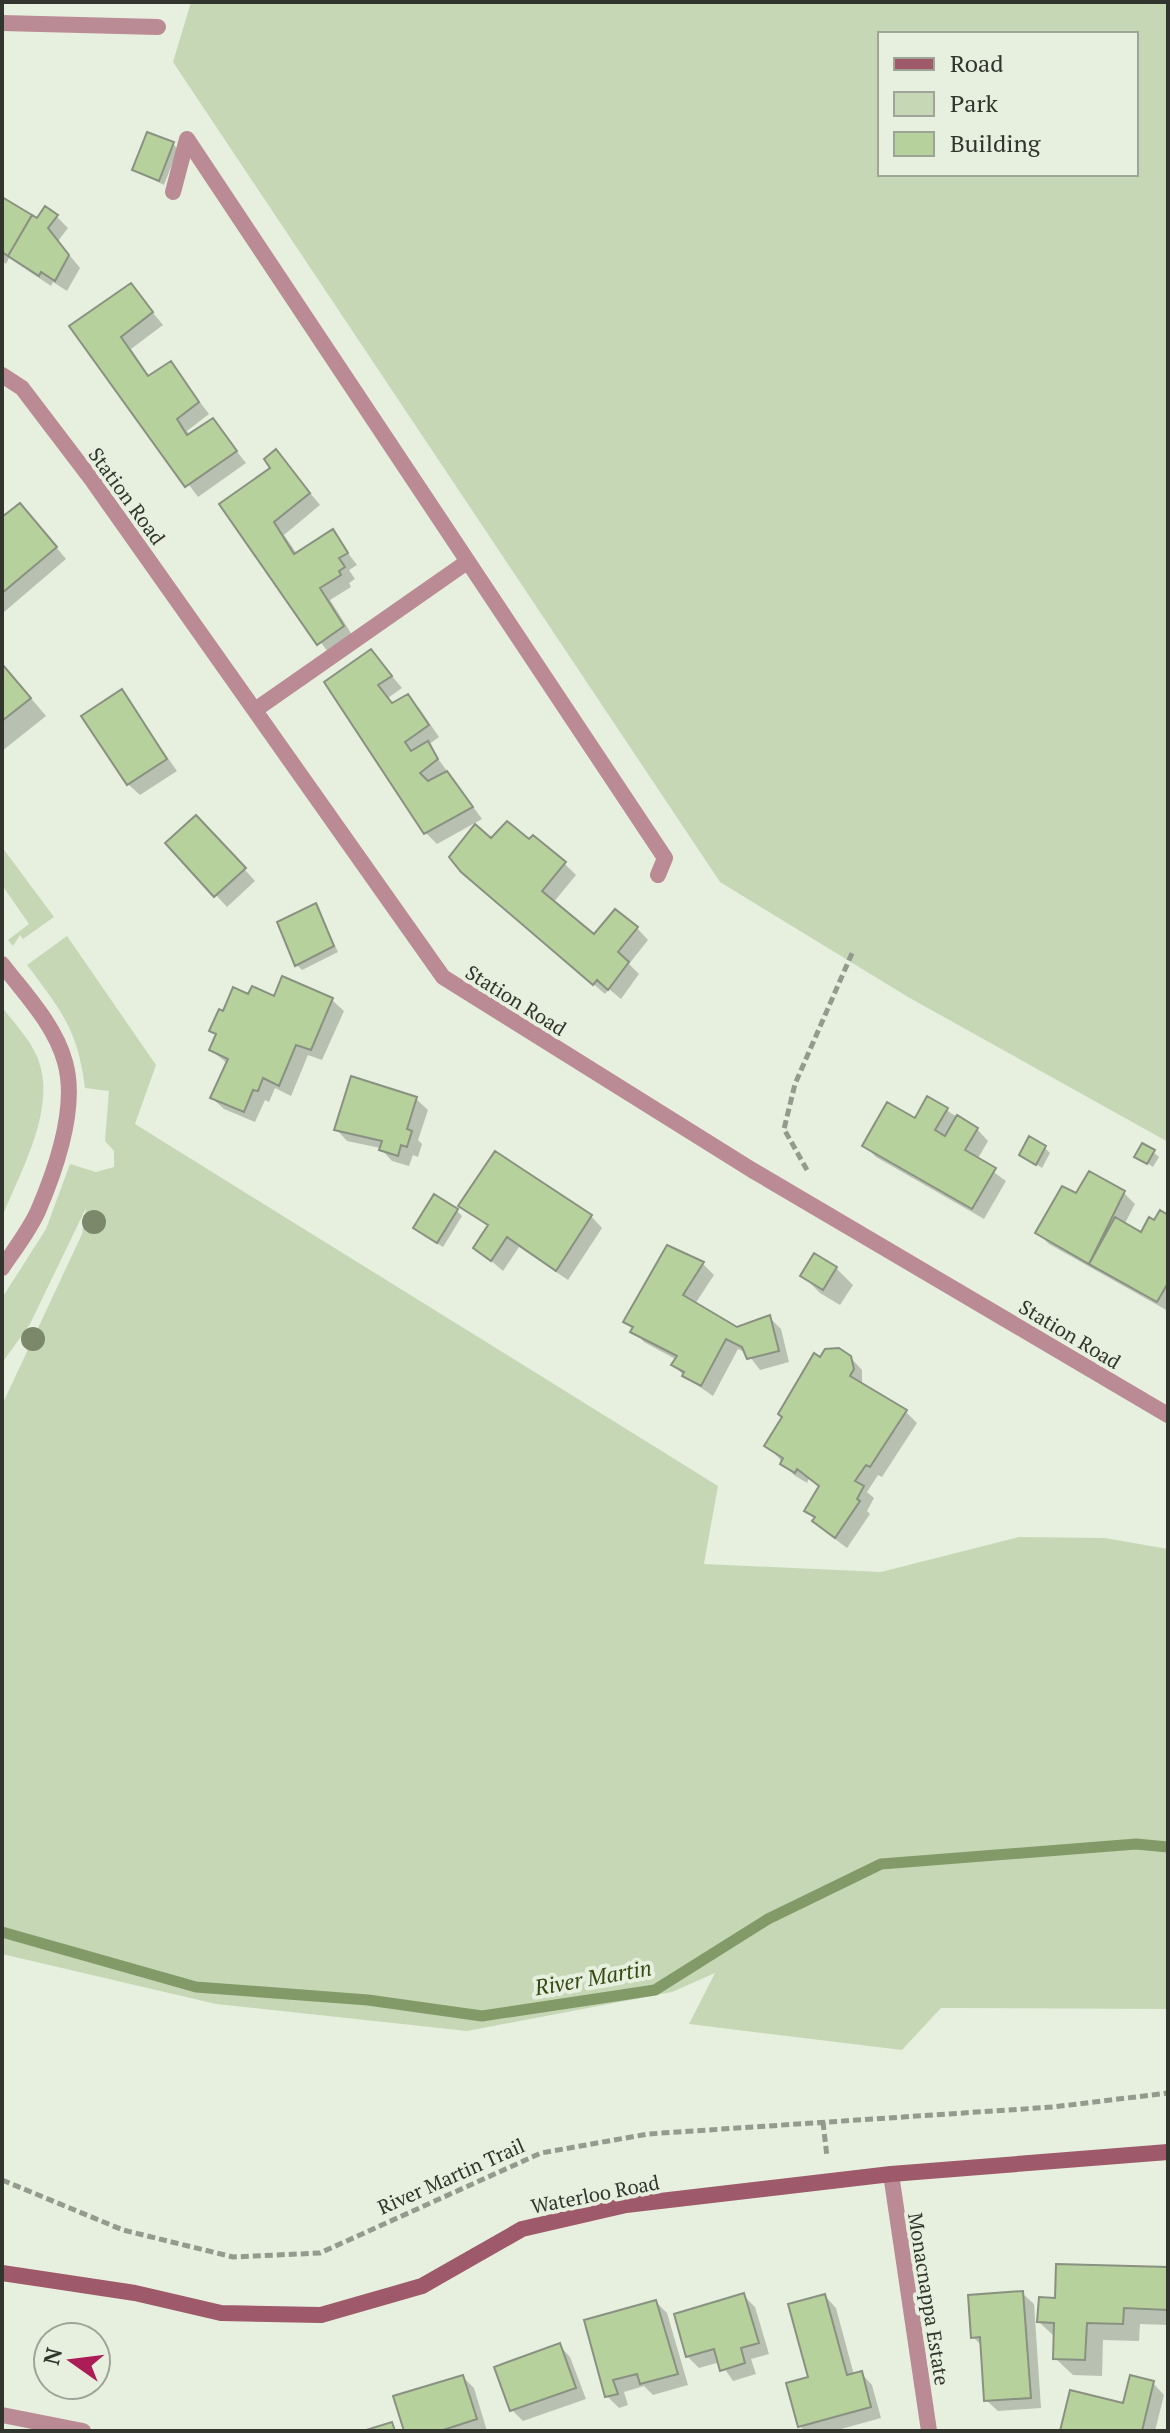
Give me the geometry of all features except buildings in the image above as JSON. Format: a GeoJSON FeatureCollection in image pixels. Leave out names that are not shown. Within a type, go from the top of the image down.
{"type":"FeatureCollection","features":[{"type":"Feature","properties":{"kind":"street"},"geometry":{"type":"LineString","coordinates":[[2,23],[158,27]]}},
{"type":"Feature","properties":{"kind":"street"},"geometry":{"type":"LineString","coordinates":[[173,192],[187,139],[665,858],[658,875]]}},
{"type":"Feature","properties":{"kind":"street","name":"Station Road"},"geometry":{"type":"LineString","coordinates":[[2,375],[22,388],[92,480],[443,977],[816,1207],[1168,1415]]}},
{"type":"Feature","properties":{"kind":"street"},"geometry":{"type":"LineString","coordinates":[[255,710],[467,562]]}},
{"type":"Feature","properties":{"kind":"street"},"geometry":{"type":"LineString","coordinates":[[2,964],[45,1018],[65,1062],[69,1098],[58,1151],[37,1212],[2,1268]]}},
{"type":"Feature","properties":{"kind":"street","name":"Waterloo Road"},"geometry":{"type":"LineString","coordinates":[[2,2273],[135,2293],[221,2313],[321,2315],[422,2286],[522,2229],[626,2205],[891,2174],[1168,2152]]}},
{"type":"Feature","properties":{"kind":"street","name":"Monacnappa Estate"},"geometry":{"type":"LineString","coordinates":[[891,2174],[929,2431]]}},
{"type":"Feature","properties":{"kind":"street"},"geometry":{"type":"LineString","coordinates":[[2,2415],[83,2431]]}},
{"type":"Feature","properties":{"kind":"path"},"geometry":{"type":"LineString","coordinates":[[816,1207],[820,1184],[802,1164],[784,1129],[795,1084],[853,951]]}},
{"type":"Feature","properties":{"kind":"path","name":"River Martin Trail"},"geometry":{"type":"LineString","coordinates":[[2,2180],[123,2230],[233,2257],[320,2253],[541,2153],[648,2134],[1053,2107],[1168,2093]]}},
{"type":"Feature","properties":{"kind":"path"},"geometry":{"type":"LineString","coordinates":[[823,2122],[830,2180]]}},
{"type":"Feature","properties":{"kind":"green space"},"geometry":{"type":"Polygon","coordinates":[[[191,2],[1168,2],[1168,1142],[908,997],[720,882],[173,62],[191,2]]]}},
{"type":"Feature","properties":{"kind":"green space"},"geometry":{"type":"Polygon","coordinates":[[[2,847],[54,917],[23,939],[20,935],[13,946],[8,940],[29,924],[2,885],[2,847]]]}},
{"type":"Feature","properties":{"kind":"green space"},"geometry":{"type":"Polygon","coordinates":[[[67,936],[156,1065],[135,1124],[718,1486],[704,1564],[881,1572],[1019,1537],[1105,1538],[1168,1549],[1168,2009],[941,2008],[902,2050],[689,2024],[715,1973],[672,1992],[467,2031],[216,2004],[2,1954],[2,1405],[82,1234],[86,1208],[30,1324],[2,1363],[2,1298],[46,1229],[70,1164],[96,1172],[114,1167],[114,1151],[105,1141],[109,1091],[85,1088],[73,1035],[27,965],[67,936]]]}},
{"type":"Feature","properties":{"kind":"green space"},"geometry":{"type":"Polygon","coordinates":[[[2,1007],[27,1038],[38,1059],[43,1078],[40,1118],[27,1159],[3,1215],[2,1007]]]}},
{"type":"Feature","properties":{"kind":"waterway","name":"River Martin"},"geometry":{"type":"LineString","coordinates":[[2,1932],[196,1987],[368,2000],[482,2016],[655,1990],[768,1919],[881,1864],[1136,1844],[1168,1847]]}}]}
